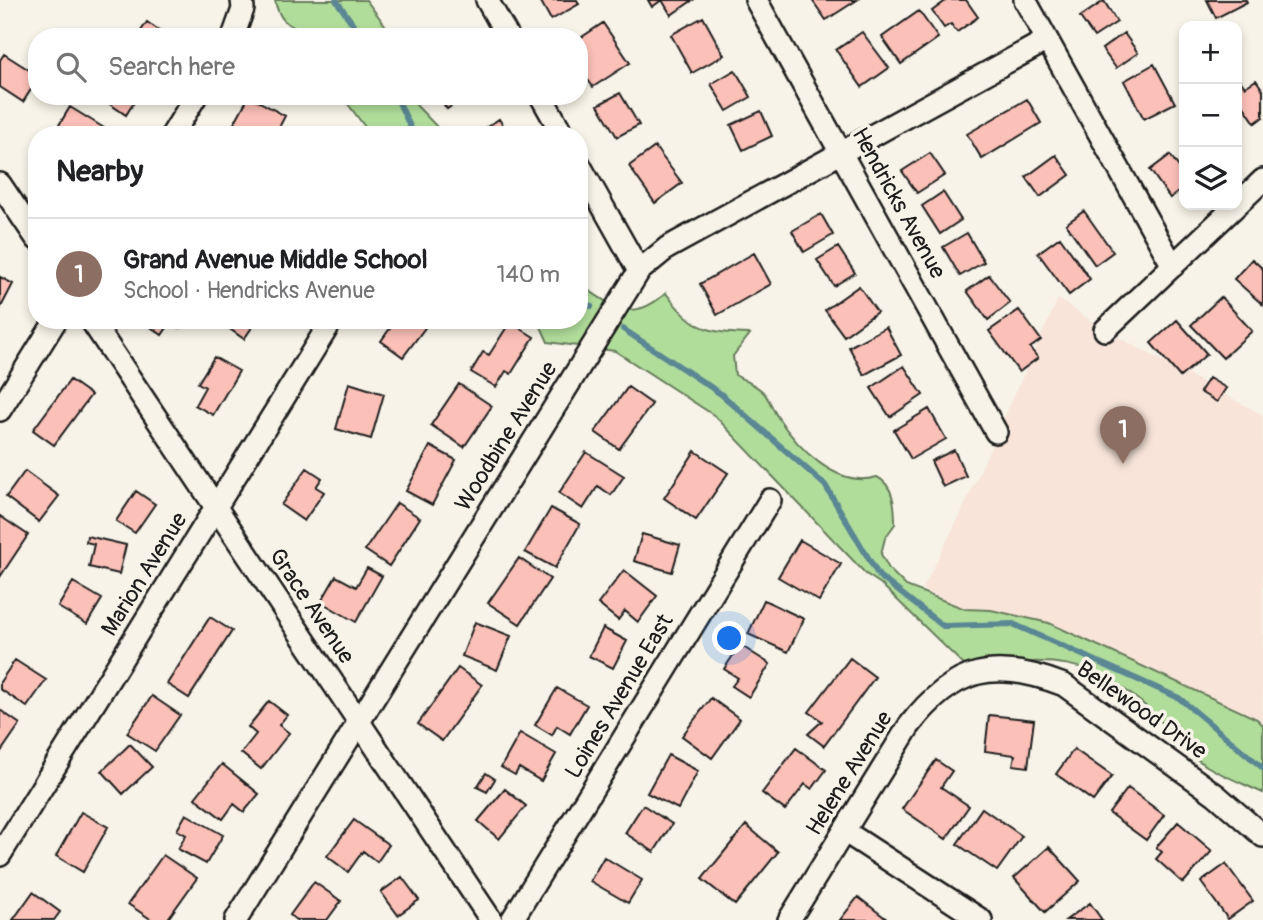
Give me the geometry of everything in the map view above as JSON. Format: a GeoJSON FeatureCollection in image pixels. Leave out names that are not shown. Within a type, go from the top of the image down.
{"type":"FeatureCollection","features":[{"type":"Feature","properties":{"kind":"street"},"geometry":{"type":"LineString","coordinates":[[236,28],[243,9],[242,0]]}},
{"type":"Feature","properties":{"kind":"street"},"geometry":{"type":"LineString","coordinates":[[487,0],[503,28]]}},
{"type":"Feature","properties":{"kind":"street","name":"Hendricks Avenue"},"geometry":{"type":"LineString","coordinates":[[756,0],[996,432]]}},
{"type":"Feature","properties":{"kind":"street"},"geometry":{"type":"LineString","coordinates":[[1025,0],[1173,266]]}},
{"type":"Feature","properties":{"kind":"street","name":"Woodbine Avenue"},"geometry":{"type":"LineString","coordinates":[[236,920],[639,271],[667,248],[1047,40]]}},
{"type":"Feature","properties":{"kind":"street"},"geometry":{"type":"LineString","coordinates":[[178,126],[190,105]]}},
{"type":"Feature","properties":{"kind":"street"},"geometry":{"type":"LineString","coordinates":[[546,105],[558,126]]}},
{"type":"Feature","properties":{"kind":"street"},"geometry":{"type":"LineString","coordinates":[[588,180],[639,271]]}},
{"type":"Feature","properties":{"kind":"street"},"geometry":{"type":"LineString","coordinates":[[1105,330],[1263,180]]}},
{"type":"Feature","properties":{"kind":"street"},"geometry":{"type":"LineString","coordinates":[[0,184],[28,226]]}},
{"type":"Feature","properties":{"kind":"street"},"geometry":{"type":"LineString","coordinates":[[0,410],[50,329]]}},
{"type":"Feature","properties":{"kind":"street","name":"Grace Avenue"},"geometry":{"type":"LineString","coordinates":[[97,329],[491,920]]}},
{"type":"Feature","properties":{"kind":"street","name":"Marion Avenue"},"geometry":{"type":"LineString","coordinates":[[0,855],[326,329]]}},
{"type":"Feature","properties":{"kind":"street","name":"Loines Avenue East"},"geometry":{"type":"LineString","coordinates":[[512,920],[769,500]]}},
{"type":"Feature","properties":{"kind":"street","name":"Bellewood Drive"},"geometry":{"type":"LineString","coordinates":[[973,674],[997,669],[1035,673],[1064,685],[1216,795],[1263,836]]}},
{"type":"Feature","properties":{"kind":"street","name":"Helene Avenue"},"geometry":{"type":"LineString","coordinates":[[789,920],[909,726],[930,698],[955,681],[973,674]]}},
{"type":"Feature","properties":{"kind":"street"},"geometry":{"type":"LineString","coordinates":[[845,831],[981,920]]}},
{"type":"Feature","properties":{"kind":"shaded area"},"geometry":{"type":"Polygon","coordinates":[[[1058,299],[1105,330],[1263,415],[1263,725],[1256,719],[1049,623],[991,610],[965,609],[922,590],[961,513],[1058,299]]]}},
{"type":"Feature","properties":{"kind":"green space"},"geometry":{"type":"Polygon","coordinates":[[[275,0],[366,0],[387,28],[296,28],[284,21],[275,0]]]}},
{"type":"Feature","properties":{"kind":"green space"},"geometry":{"type":"Polygon","coordinates":[[[349,105],[416,105],[436,126],[364,126],[349,105]]]}},
{"type":"Feature","properties":{"kind":"green space"},"geometry":{"type":"Polygon","coordinates":[[[588,290],[613,305],[632,310],[643,308],[666,293],[684,314],[702,327],[750,334],[733,356],[735,375],[763,392],[785,428],[819,463],[847,477],[877,477],[887,485],[894,504],[895,524],[885,538],[881,554],[889,569],[906,586],[965,609],[991,610],[1049,623],[1257,719],[1263,725],[1263,793],[1205,765],[1130,694],[1088,670],[1067,664],[1021,662],[969,670],[881,584],[866,574],[715,416],[615,351],[548,342],[542,329],[588,329],[588,290]]]}},
{"type":"Feature","properties":{"kind":"building"},"geometry":{"type":"Polygon","coordinates":[[[540,0],[577,0],[579,4],[551,20],[540,0]]]}},
{"type":"Feature","properties":{"kind":"building"},"geometry":{"type":"Polygon","coordinates":[[[648,0],[662,0],[652,7],[648,0]]]}},
{"type":"Feature","properties":{"kind":"building"},"geometry":{"type":"Polygon","coordinates":[[[662,0],[693,0],[671,15],[662,0]]]}},
{"type":"Feature","properties":{"kind":"building"},"geometry":{"type":"Polygon","coordinates":[[[812,0],[857,0],[826,20],[812,0]]]}},
{"type":"Feature","properties":{"kind":"building"},"geometry":{"type":"Polygon","coordinates":[[[947,0],[966,0],[978,17],[957,32],[951,24],[944,28],[932,11],[947,0]]]}},
{"type":"Feature","properties":{"kind":"building"},"geometry":{"type":"Polygon","coordinates":[[[1207,0],[1246,0],[1247,2],[1216,18],[1207,0]]]}},
{"type":"Feature","properties":{"kind":"building"},"geometry":{"type":"Polygon","coordinates":[[[1104,1],[1117,22],[1094,37],[1080,17],[1104,1]]]}},
{"type":"Feature","properties":{"kind":"building"},"geometry":{"type":"Polygon","coordinates":[[[919,11],[938,38],[901,64],[882,37],[919,11]]]}},
{"type":"Feature","properties":{"kind":"building"},"geometry":{"type":"Polygon","coordinates":[[[703,17],[724,55],[692,73],[671,35],[703,17]]]}},
{"type":"Feature","properties":{"kind":"building"},"geometry":{"type":"Polygon","coordinates":[[[147,22],[156,28],[143,28],[147,22]]]}},
{"type":"Feature","properties":{"kind":"building"},"geometry":{"type":"Polygon","coordinates":[[[603,23],[630,63],[593,87],[588,80],[588,33],[603,23]]]}},
{"type":"Feature","properties":{"kind":"building"},"geometry":{"type":"Polygon","coordinates":[[[862,32],[889,68],[862,87],[836,50],[862,32]]]}},
{"type":"Feature","properties":{"kind":"building"},"geometry":{"type":"Polygon","coordinates":[[[1124,33],[1138,53],[1116,68],[1102,49],[1124,33]]]}},
{"type":"Feature","properties":{"kind":"building"},"geometry":{"type":"Polygon","coordinates":[[[4,54],[28,69],[28,94],[23,102],[0,87],[0,60],[4,54]]]}},
{"type":"Feature","properties":{"kind":"building"},"geometry":{"type":"Polygon","coordinates":[[[1154,64],[1175,103],[1144,119],[1124,81],[1154,64]]]}},
{"type":"Feature","properties":{"kind":"building"},"geometry":{"type":"Polygon","coordinates":[[[735,70],[751,97],[727,111],[711,84],[735,70]]]}},
{"type":"Feature","properties":{"kind":"building"},"geometry":{"type":"Polygon","coordinates":[[[1256,80],[1263,90],[1263,117],[1255,123],[1242,104],[1242,83],[1245,87],[1256,80]]]}},
{"type":"Feature","properties":{"kind":"building"},"geometry":{"type":"Polygon","coordinates":[[[620,93],[639,125],[617,137],[598,105],[620,93]]]}},
{"type":"Feature","properties":{"kind":"building"},"geometry":{"type":"Polygon","coordinates":[[[1027,99],[1041,123],[982,159],[967,134],[1027,99]]]}},
{"type":"Feature","properties":{"kind":"building"},"geometry":{"type":"Polygon","coordinates":[[[111,105],[132,105],[126,115],[111,105]]]}},
{"type":"Feature","properties":{"kind":"building"},"geometry":{"type":"Polygon","coordinates":[[[244,105],[265,105],[285,116],[280,126],[233,126],[244,105]]]}},
{"type":"Feature","properties":{"kind":"building"},"geometry":{"type":"Polygon","coordinates":[[[70,107],[101,126],[58,126],[70,107]]]}},
{"type":"Feature","properties":{"kind":"building"},"geometry":{"type":"Polygon","coordinates":[[[761,111],[772,136],[743,150],[731,125],[761,111]]]}},
{"type":"Feature","properties":{"kind":"building"},"geometry":{"type":"Polygon","coordinates":[[[499,119],[503,126],[488,126],[499,119]]]}},
{"type":"Feature","properties":{"kind":"building"},"geometry":{"type":"Polygon","coordinates":[[[655,147],[682,183],[655,203],[629,166],[655,147]]]}},
{"type":"Feature","properties":{"kind":"building"},"geometry":{"type":"Polygon","coordinates":[[[930,153],[945,175],[917,193],[902,171],[930,153]]]}},
{"type":"Feature","properties":{"kind":"building"},"geometry":{"type":"Polygon","coordinates":[[[1056,155],[1070,175],[1040,197],[1026,177],[1056,155]]]}},
{"type":"Feature","properties":{"kind":"building"},"geometry":{"type":"Polygon","coordinates":[[[1170,155],[1179,167],[1179,192],[1170,198],[1150,170],[1170,155]]]}},
{"type":"Feature","properties":{"kind":"building"},"geometry":{"type":"Polygon","coordinates":[[[943,192],[961,220],[940,234],[922,206],[943,192]]]}},
{"type":"Feature","properties":{"kind":"building"},"geometry":{"type":"Polygon","coordinates":[[[1084,211],[1113,252],[1095,265],[1066,224],[1084,211]]]}},
{"type":"Feature","properties":{"kind":"building"},"geometry":{"type":"Polygon","coordinates":[[[821,214],[833,235],[804,252],[792,231],[821,214]]]}},
{"type":"Feature","properties":{"kind":"building"},"geometry":{"type":"Polygon","coordinates":[[[967,233],[984,262],[960,276],[943,247],[967,233]]]}},
{"type":"Feature","properties":{"kind":"building"},"geometry":{"type":"Polygon","coordinates":[[[1060,237],[1090,279],[1069,295],[1038,253],[1060,237]]]}},
{"type":"Feature","properties":{"kind":"building"},"geometry":{"type":"Polygon","coordinates":[[[838,247],[855,273],[834,286],[817,260],[838,247]]]}},
{"type":"Feature","properties":{"kind":"building"},"geometry":{"type":"Polygon","coordinates":[[[754,253],[771,284],[717,315],[700,284],[754,253]]]}},
{"type":"Feature","properties":{"kind":"building"},"geometry":{"type":"Polygon","coordinates":[[[1252,259],[1263,269],[1263,305],[1234,279],[1252,259]]]}},
{"type":"Feature","properties":{"kind":"building"},"geometry":{"type":"Polygon","coordinates":[[[989,275],[1010,303],[988,320],[967,291],[989,275]]]}},
{"type":"Feature","properties":{"kind":"building"},"geometry":{"type":"Polygon","coordinates":[[[0,277],[13,284],[0,309],[0,277]]]}},
{"type":"Feature","properties":{"kind":"building"},"geometry":{"type":"Polygon","coordinates":[[[859,286],[877,312],[844,336],[825,310],[859,286]]]}},
{"type":"Feature","properties":{"kind":"building"},"geometry":{"type":"Polygon","coordinates":[[[1221,297],[1252,331],[1223,358],[1191,325],[1221,297]]]}},
{"type":"Feature","properties":{"kind":"building"},"geometry":{"type":"Polygon","coordinates":[[[1019,310],[1041,340],[1030,348],[1038,358],[1019,372],[989,331],[1019,310]]]}},
{"type":"Feature","properties":{"kind":"building"},"geometry":{"type":"Polygon","coordinates":[[[1177,320],[1207,354],[1180,377],[1151,343],[1177,320]]]}},
{"type":"Feature","properties":{"kind":"building"},"geometry":{"type":"Polygon","coordinates":[[[886,327],[901,355],[864,375],[849,347],[886,327]]]}},
{"type":"Feature","properties":{"kind":"building"},"geometry":{"type":"Polygon","coordinates":[[[154,329],[166,329],[162,335],[154,329]]]}},
{"type":"Feature","properties":{"kind":"building"},"geometry":{"type":"Polygon","coordinates":[[[230,329],[251,329],[244,339],[230,329]]]}},
{"type":"Feature","properties":{"kind":"building"},"geometry":{"type":"Polygon","coordinates":[[[390,329],[424,329],[403,357],[381,341],[390,329]]]}},
{"type":"Feature","properties":{"kind":"building"},"geometry":{"type":"Polygon","coordinates":[[[506,329],[521,329],[534,337],[511,374],[506,371],[496,387],[471,372],[483,352],[489,355],[506,329]]]}},
{"type":"Feature","properties":{"kind":"building"},"geometry":{"type":"Polygon","coordinates":[[[214,357],[239,371],[213,415],[195,405],[205,387],[198,383],[214,357]]]}},
{"type":"Feature","properties":{"kind":"building"},"geometry":{"type":"Polygon","coordinates":[[[904,366],[923,395],[890,417],[871,388],[904,366]]]}},
{"type":"Feature","properties":{"kind":"building"},"geometry":{"type":"Polygon","coordinates":[[[1209,378],[1226,388],[1217,402],[1200,392],[1209,378]]]}},
{"type":"Feature","properties":{"kind":"building"},"geometry":{"type":"Polygon","coordinates":[[[70,380],[91,395],[54,445],[33,430],[70,380]]]}},
{"type":"Feature","properties":{"kind":"building"},"geometry":{"type":"Polygon","coordinates":[[[349,383],[384,394],[371,439],[336,429],[349,383]]]}},
{"type":"Feature","properties":{"kind":"building"},"geometry":{"type":"Polygon","coordinates":[[[459,384],[492,406],[464,447],[431,425],[459,384]]]}},
{"type":"Feature","properties":{"kind":"building"},"geometry":{"type":"Polygon","coordinates":[[[628,387],[652,404],[619,449],[595,432],[628,387]]]}},
{"type":"Feature","properties":{"kind":"building"},"geometry":{"type":"Polygon","coordinates":[[[929,409],[946,439],[911,459],[894,430],[929,409]]]}},
{"type":"Feature","properties":{"kind":"building"},"geometry":{"type":"Polygon","coordinates":[[[430,446],[456,460],[432,505],[406,491],[430,446]]]}},
{"type":"Feature","properties":{"kind":"building"},"geometry":{"type":"Polygon","coordinates":[[[954,450],[966,476],[943,487],[931,461],[954,450]]]}},
{"type":"Feature","properties":{"kind":"building"},"geometry":{"type":"Polygon","coordinates":[[[695,451],[728,473],[696,520],[664,498],[695,451]]]}},
{"type":"Feature","properties":{"kind":"building"},"geometry":{"type":"Polygon","coordinates":[[[586,452],[624,476],[611,495],[598,486],[583,509],[559,493],[586,452]]]}},
{"type":"Feature","properties":{"kind":"building"},"geometry":{"type":"Polygon","coordinates":[[[307,468],[322,478],[316,487],[324,492],[304,521],[281,505],[307,468]]]}},
{"type":"Feature","properties":{"kind":"building"},"geometry":{"type":"Polygon","coordinates":[[[25,471],[59,496],[39,522],[6,497],[25,471]]]}},
{"type":"Feature","properties":{"kind":"building"},"geometry":{"type":"Polygon","coordinates":[[[136,491],[155,504],[135,533],[116,521],[136,491]]]}},
{"type":"Feature","properties":{"kind":"building"},"geometry":{"type":"Polygon","coordinates":[[[397,503],[420,518],[389,566],[365,550],[397,503]]]}},
{"type":"Feature","properties":{"kind":"building"},"geometry":{"type":"Polygon","coordinates":[[[551,508],[580,524],[555,568],[525,552],[551,508]]]}},
{"type":"Feature","properties":{"kind":"building"},"geometry":{"type":"Polygon","coordinates":[[[0,516],[28,535],[0,577],[0,516]]]}},
{"type":"Feature","properties":{"kind":"building"},"geometry":{"type":"Polygon","coordinates":[[[642,534],[680,545],[672,572],[634,561],[642,534]]]}},
{"type":"Feature","properties":{"kind":"building"},"geometry":{"type":"Polygon","coordinates":[[[87,536],[126,545],[119,574],[89,567],[94,544],[86,542],[87,536]]]}},
{"type":"Feature","properties":{"kind":"building"},"geometry":{"type":"Polygon","coordinates":[[[800,540],[841,564],[819,601],[778,577],[800,540]]]}},
{"type":"Feature","properties":{"kind":"building"},"geometry":{"type":"Polygon","coordinates":[[[519,558],[550,579],[520,624],[488,603],[519,558]]]}},
{"type":"Feature","properties":{"kind":"building"},"geometry":{"type":"Polygon","coordinates":[[[367,568],[382,576],[356,622],[321,602],[336,576],[356,587],[367,568]]]}},
{"type":"Feature","properties":{"kind":"building"},"geometry":{"type":"Polygon","coordinates":[[[624,570],[657,596],[638,622],[625,611],[618,620],[598,604],[624,570]]]}},
{"type":"Feature","properties":{"kind":"building"},"geometry":{"type":"Polygon","coordinates":[[[73,582],[102,599],[87,624],[58,607],[73,582]]]}},
{"type":"Feature","properties":{"kind":"building"},"geometry":{"type":"Polygon","coordinates":[[[764,600],[804,619],[788,652],[748,634],[764,600]]]}},
{"type":"Feature","properties":{"kind":"building"},"geometry":{"type":"Polygon","coordinates":[[[210,617],[232,631],[189,698],[167,684],[210,617]]]}},
{"type":"Feature","properties":{"kind":"building"},"geometry":{"type":"Polygon","coordinates":[[[475,622],[511,636],[497,670],[462,656],[475,622]]]}},
{"type":"Feature","properties":{"kind":"building"},"geometry":{"type":"Polygon","coordinates":[[[603,628],[627,641],[613,668],[589,656],[603,628]]]}},
{"type":"Feature","properties":{"kind":"building"},"geometry":{"type":"Polygon","coordinates":[[[740,645],[770,664],[749,697],[732,686],[738,678],[724,669],[740,645]]]}},
{"type":"Feature","properties":{"kind":"building"},"geometry":{"type":"Polygon","coordinates":[[[850,658],[875,677],[824,746],[808,734],[822,721],[809,712],[850,658]]]}},
{"type":"Feature","properties":{"kind":"building"},"geometry":{"type":"Polygon","coordinates":[[[15,660],[46,680],[27,707],[0,689],[0,682],[15,660]]]}},
{"type":"Feature","properties":{"kind":"building"},"geometry":{"type":"Polygon","coordinates":[[[458,668],[482,685],[442,741],[418,724],[458,668]]]}},
{"type":"Feature","properties":{"kind":"building"},"geometry":{"type":"Polygon","coordinates":[[[557,688],[587,705],[570,734],[557,726],[552,735],[535,725],[557,688]]]}},
{"type":"Feature","properties":{"kind":"building"},"geometry":{"type":"Polygon","coordinates":[[[152,696],[180,715],[155,751],[127,733],[152,696]]]}},
{"type":"Feature","properties":{"kind":"building"},"geometry":{"type":"Polygon","coordinates":[[[711,698],[740,719],[712,758],[682,736],[711,698]]]}},
{"type":"Feature","properties":{"kind":"building"},"geometry":{"type":"Polygon","coordinates":[[[269,701],[287,715],[279,725],[289,733],[261,769],[241,753],[256,734],[248,727],[269,701]]]}},
{"type":"Feature","properties":{"kind":"building"},"geometry":{"type":"Polygon","coordinates":[[[0,710],[20,724],[0,753],[0,710]]]}},
{"type":"Feature","properties":{"kind":"building"},"geometry":{"type":"Polygon","coordinates":[[[989,715],[1034,720],[1028,767],[1013,765],[1015,755],[985,751],[989,715]]]}},
{"type":"Feature","properties":{"kind":"building"},"geometry":{"type":"Polygon","coordinates":[[[520,733],[556,754],[541,781],[519,768],[515,775],[501,767],[520,733]]]}},
{"type":"Feature","properties":{"kind":"building"},"geometry":{"type":"Polygon","coordinates":[[[130,744],[152,767],[123,794],[102,771],[130,744]]]}},
{"type":"Feature","properties":{"kind":"building"},"geometry":{"type":"Polygon","coordinates":[[[796,748],[826,770],[812,789],[805,784],[785,810],[762,793],[796,748]]]}},
{"type":"Feature","properties":{"kind":"building"},"geometry":{"type":"Polygon","coordinates":[[[1074,749],[1112,776],[1093,801],[1056,774],[1074,749]]]}},
{"type":"Feature","properties":{"kind":"building"},"geometry":{"type":"Polygon","coordinates":[[[668,755],[698,771],[678,809],[647,793],[668,755]]]}},
{"type":"Feature","properties":{"kind":"building"},"geometry":{"type":"Polygon","coordinates":[[[936,760],[952,771],[941,787],[969,806],[946,839],[902,809],[936,760]]]}},
{"type":"Feature","properties":{"kind":"building"},"geometry":{"type":"Polygon","coordinates":[[[222,764],[259,794],[244,812],[234,804],[223,819],[195,798],[222,764]]]}},
{"type":"Feature","properties":{"kind":"building"},"geometry":{"type":"Polygon","coordinates":[[[486,773],[495,779],[487,792],[477,787],[486,773]]]}},
{"type":"Feature","properties":{"kind":"building"},"geometry":{"type":"Polygon","coordinates":[[[1128,788],[1164,815],[1146,840],[1109,813],[1128,788]]]}},
{"type":"Feature","properties":{"kind":"building"},"geometry":{"type":"Polygon","coordinates":[[[505,789],[526,806],[499,839],[478,821],[505,789]]]}},
{"type":"Feature","properties":{"kind":"building"},"geometry":{"type":"Polygon","coordinates":[[[643,805],[672,824],[654,852],[625,833],[643,805]]]}},
{"type":"Feature","properties":{"kind":"building"},"geometry":{"type":"Polygon","coordinates":[[[982,808],[1022,836],[997,871],[957,844],[982,808]]]}},
{"type":"Feature","properties":{"kind":"building"},"geometry":{"type":"Polygon","coordinates":[[[81,812],[108,827],[83,872],[56,856],[81,812]]]}},
{"type":"Feature","properties":{"kind":"building"},"geometry":{"type":"Polygon","coordinates":[[[186,814],[223,835],[206,864],[178,849],[186,835],[177,830],[186,814]]]}},
{"type":"Feature","properties":{"kind":"building"},"geometry":{"type":"Polygon","coordinates":[[[354,820],[389,845],[377,862],[363,851],[348,872],[327,856],[354,820]]]}},
{"type":"Feature","properties":{"kind":"building"},"geometry":{"type":"Polygon","coordinates":[[[1178,822],[1212,851],[1183,883],[1156,859],[1162,852],[1156,847],[1178,822]]]}},
{"type":"Feature","properties":{"kind":"building"},"geometry":{"type":"Polygon","coordinates":[[[746,825],[778,852],[735,905],[702,879],[746,825]]]}},
{"type":"Feature","properties":{"kind":"building"},"geometry":{"type":"Polygon","coordinates":[[[1049,847],[1080,881],[1045,912],[1014,878],[1049,847]]]}},
{"type":"Feature","properties":{"kind":"building"},"geometry":{"type":"Polygon","coordinates":[[[163,855],[197,878],[167,920],[152,920],[128,904],[163,855]]]}},
{"type":"Feature","properties":{"kind":"building"},"geometry":{"type":"Polygon","coordinates":[[[604,857],[642,880],[628,903],[590,881],[604,857]]]}},
{"type":"Feature","properties":{"kind":"building"},"geometry":{"type":"Polygon","coordinates":[[[1226,864],[1253,901],[1228,919],[1201,882],[1226,864]]]}},
{"type":"Feature","properties":{"kind":"building"},"geometry":{"type":"Polygon","coordinates":[[[402,877],[419,900],[398,915],[381,892],[402,877]]]}},
{"type":"Feature","properties":{"kind":"building"},"geometry":{"type":"Polygon","coordinates":[[[314,882],[341,901],[327,920],[296,920],[290,915],[314,882]]]}},
{"type":"Feature","properties":{"kind":"building"},"geometry":{"type":"Polygon","coordinates":[[[33,892],[60,912],[54,920],[13,920],[33,892]]]}},
{"type":"Feature","properties":{"kind":"building"},"geometry":{"type":"Polygon","coordinates":[[[858,897],[888,920],[840,920],[858,897]]]}},
{"type":"Feature","properties":{"kind":"building"},"geometry":{"type":"Polygon","coordinates":[[[1090,903],[1102,920],[1066,920],[1090,903]]]}},
{"type":"Feature","properties":{"kind":"waterway"},"geometry":{"type":"LineString","coordinates":[[336,0],[356,28]]}},
{"type":"Feature","properties":{"kind":"waterway"},"geometry":{"type":"LineString","coordinates":[[400,105],[410,126]]}},
{"type":"Feature","properties":{"kind":"waterway"},"geometry":{"type":"LineString","coordinates":[[623,329],[721,394],[825,485],[879,576],[943,626],[1013,624],[1179,698],[1263,768]]}},
{"type":"Feature","properties":{"kind":"place","name":"Grand Avenue Middle School"},"geometry":{"type":"Point","coordinates":[1123,464]}}]}
